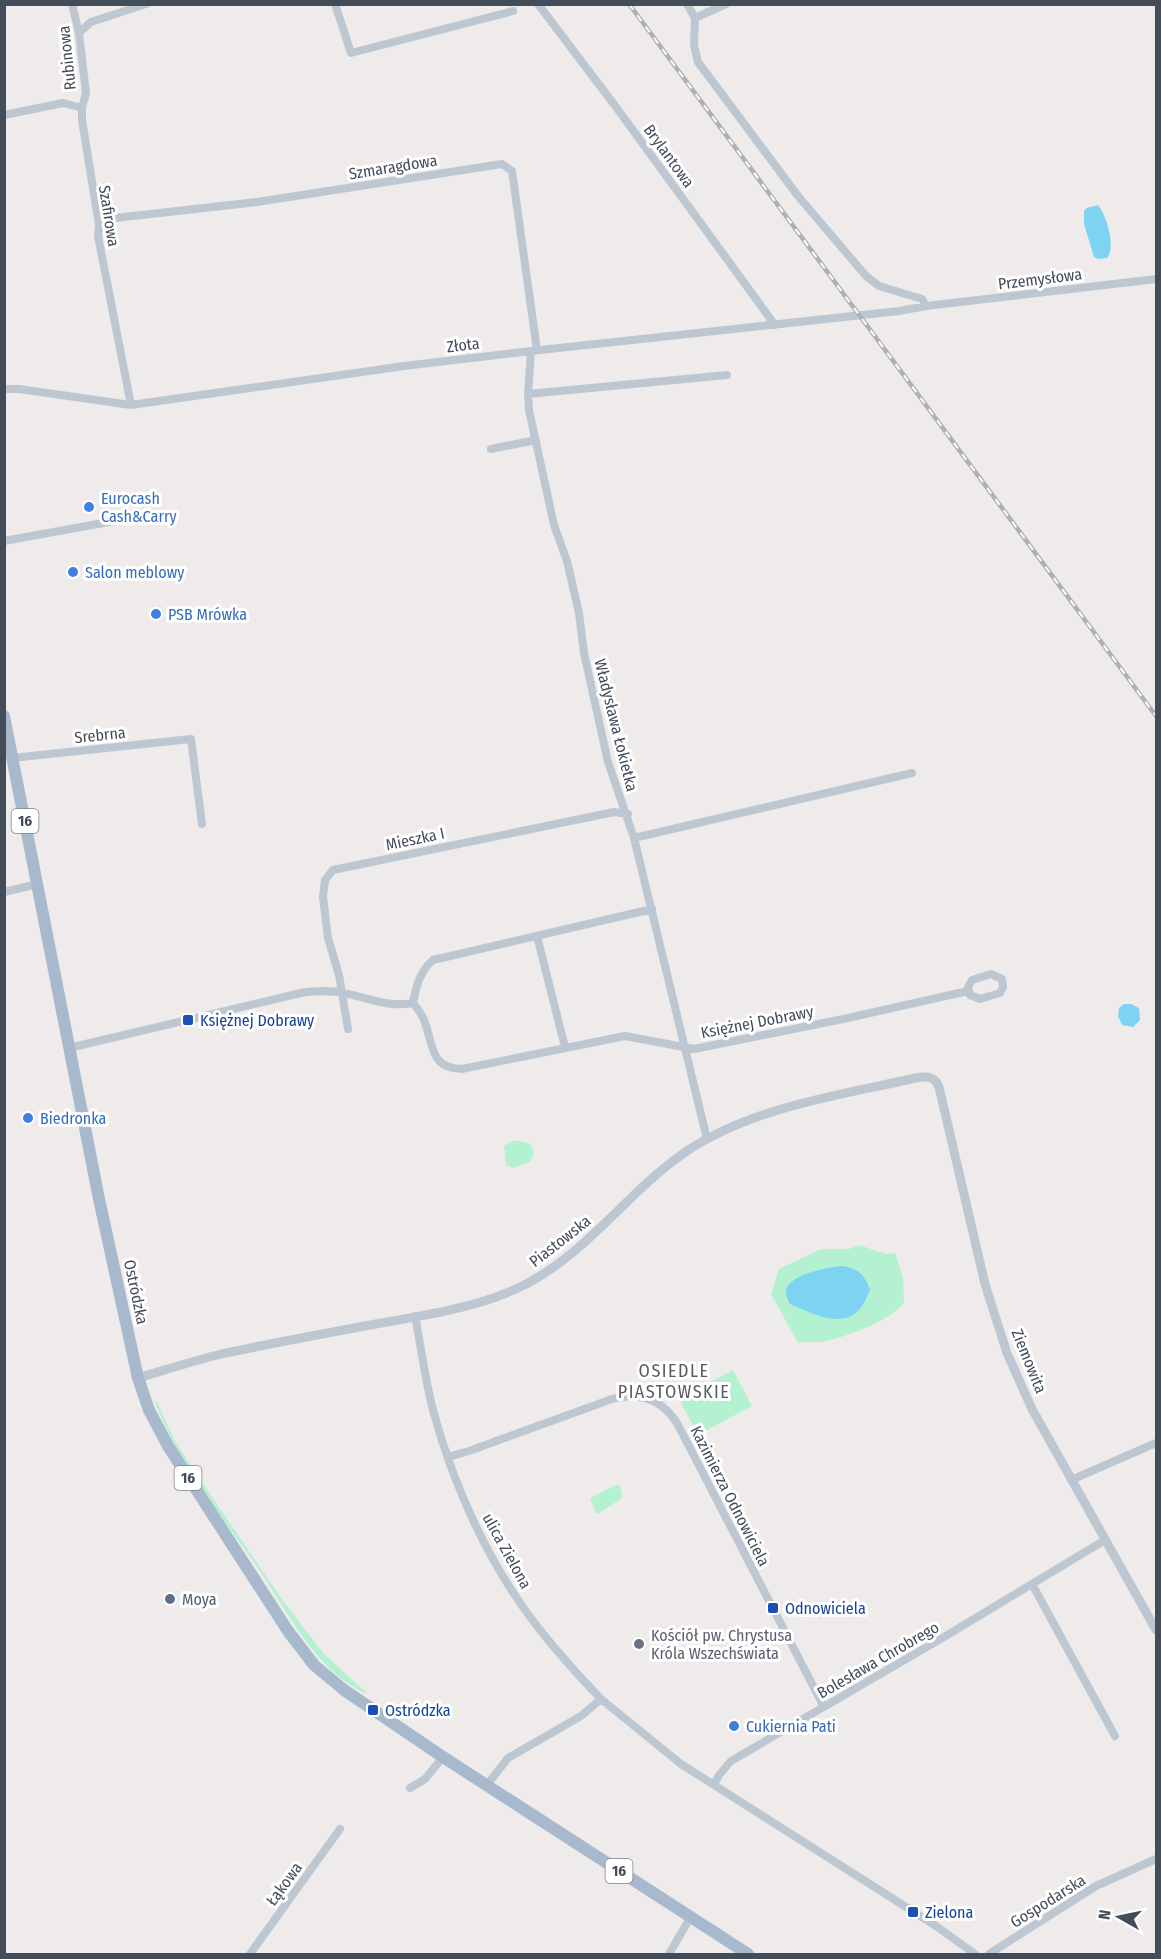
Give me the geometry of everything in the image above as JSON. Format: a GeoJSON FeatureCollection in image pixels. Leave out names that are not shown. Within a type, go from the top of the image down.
{"type":"FeatureCollection","features":[{"type":"Feature","properties":{"kind":"main road","name":"16"},"geometry":{"type":"LineString","coordinates":[[4,716],[12,758]]}},
{"type":"Feature","properties":{"kind":"main road","name":"Ostródzka"},"geometry":{"type":"LineString","coordinates":[[12,758],[105,1230],[138,1378],[149,1410],[168,1446],[301,1649],[319,1669],[344,1690],[443,1757],[748,1954]]}},
{"type":"Feature","properties":{"kind":"street","name":"Rubinowa"},"geometry":{"type":"LineString","coordinates":[[72,4],[79,33],[86,93],[82,108]]}},
{"type":"Feature","properties":{"kind":"street"},"geometry":{"type":"LineString","coordinates":[[79,33],[91,22],[146,4]]}},
{"type":"Feature","properties":{"kind":"street"},"geometry":{"type":"LineString","coordinates":[[335,4],[351,53],[513,11]]}},
{"type":"Feature","properties":{"kind":"street","name":"Brylantowa"},"geometry":{"type":"LineString","coordinates":[[538,4],[775,325]]}},
{"type":"Feature","properties":{"kind":"street"},"geometry":{"type":"LineString","coordinates":[[687,4],[696,18],[694,45],[698,62],[798,196],[872,282],[922,299],[926,306]]}},
{"type":"Feature","properties":{"kind":"street"},"geometry":{"type":"LineString","coordinates":[[696,18],[726,4]]}},
{"type":"Feature","properties":{"kind":"street"},"geometry":{"type":"LineString","coordinates":[[4,115],[63,103],[82,108]]}},
{"type":"Feature","properties":{"kind":"street","name":"Szafirowa"},"geometry":{"type":"LineString","coordinates":[[82,108],[87,159],[99,225],[98,236],[131,405]]}},
{"type":"Feature","properties":{"kind":"street","name":"Szmaragdowa"},"geometry":{"type":"LineString","coordinates":[[99,225],[115,218],[257,202],[502,164],[512,171],[534,350]]}},
{"type":"Feature","properties":{"kind":"street","name":"Przemysłowa"},"geometry":{"type":"LineString","coordinates":[[926,306],[1156,279]]}},
{"type":"Feature","properties":{"kind":"street","name":"Złota"},"geometry":{"type":"LineString","coordinates":[[4,389],[19,389],[131,405],[404,366],[900,311],[926,306]]}},
{"type":"Feature","properties":{"kind":"street","name":"Władysława Łokietka"},"geometry":{"type":"LineString","coordinates":[[534,350],[528,394],[529,410],[554,525],[567,561],[579,613],[584,653],[608,762],[616,788],[628,814],[707,1139]]}},
{"type":"Feature","properties":{"kind":"street"},"geometry":{"type":"LineString","coordinates":[[528,394],[727,375]]}},
{"type":"Feature","properties":{"kind":"street"},"geometry":{"type":"LineString","coordinates":[[491,449],[536,440]]}},
{"type":"Feature","properties":{"kind":"street"},"geometry":{"type":"LineString","coordinates":[[4,541],[125,519]]}},
{"type":"Feature","properties":{"kind":"street","name":"Srebrna"},"geometry":{"type":"LineString","coordinates":[[12,758],[191,739],[202,824]]}},
{"type":"Feature","properties":{"kind":"street"},"geometry":{"type":"LineString","coordinates":[[634,838],[912,773]]}},
{"type":"Feature","properties":{"kind":"street","name":"Mieszka I"},"geometry":{"type":"LineString","coordinates":[[342,992],[328,938],[323,897],[325,879],[333,870],[614,812],[628,814]]}},
{"type":"Feature","properties":{"kind":"street"},"geometry":{"type":"LineString","coordinates":[[4,892],[38,884]]}},
{"type":"Feature","properties":{"kind":"street"},"geometry":{"type":"LineString","coordinates":[[69,1048],[305,992],[342,992],[392,1005],[413,1003],[418,982],[433,960],[652,909]]}},
{"type":"Feature","properties":{"kind":"street"},"geometry":{"type":"LineString","coordinates":[[537,936],[566,1047]]}},
{"type":"Feature","properties":{"kind":"street","name":"Księżnej Dobrawy"},"geometry":{"type":"LineString","coordinates":[[991,974],[999,976],[1003,983],[1000,993],[980,999],[972,997],[968,991],[972,980],[991,974]]}},
{"type":"Feature","properties":{"kind":"street","name":"Księżnej Dobrawy"},"geometry":{"type":"LineString","coordinates":[[413,1003],[425,1022],[436,1058],[453,1069],[462,1069],[625,1036],[686,1048],[704,1047],[968,991]]}},
{"type":"Feature","properties":{"kind":"street"},"geometry":{"type":"LineString","coordinates":[[342,992],[348,1029]]}},
{"type":"Feature","properties":{"kind":"street","name":"Piastowska"},"geometry":{"type":"LineString","coordinates":[[138,1378],[220,1354],[416,1316],[470,1304],[514,1290],[561,1263],[589,1240],[663,1170],[707,1139],[730,1127],[762,1115],[921,1077],[930,1077],[935,1080]]}},
{"type":"Feature","properties":{"kind":"street","name":"Ziemowita"},"geometry":{"type":"LineString","coordinates":[[935,1080],[939,1087],[994,1317],[1021,1385],[1071,1480],[1156,1630]]}},
{"type":"Feature","properties":{"kind":"street","name":"ulica Zielona"},"geometry":{"type":"LineString","coordinates":[[416,1316],[433,1410],[454,1476],[473,1519],[521,1604],[558,1651],[601,1699]]}},
{"type":"Feature","properties":{"kind":"street","name":"Kazimierza Odnowiciela"},"geometry":{"type":"LineString","coordinates":[[448,1456],[469,1451],[612,1398],[642,1396],[663,1406],[671,1414],[691,1449],[824,1707]]}},
{"type":"Feature","properties":{"kind":"street"},"geometry":{"type":"LineString","coordinates":[[1071,1480],[1156,1443]]}},
{"type":"Feature","properties":{"kind":"street","name":"Bolesława Chrobrego"},"geometry":{"type":"LineString","coordinates":[[714,1785],[728,1763],[1105,1540]]}},
{"type":"Feature","properties":{"kind":"street"},"geometry":{"type":"LineString","coordinates":[[1032,1584],[1115,1736]]}},
{"type":"Feature","properties":{"kind":"street"},"geometry":{"type":"LineString","coordinates":[[487,1785],[508,1758],[581,1716],[601,1699],[652,1743],[936,1926],[975,1954]]}},
{"type":"Feature","properties":{"kind":"street"},"geometry":{"type":"LineString","coordinates":[[410,1788],[425,1779],[443,1757]]}},
{"type":"Feature","properties":{"kind":"street","name":"Łąkowa"},"geometry":{"type":"LineString","coordinates":[[250,1954],[340,1829]]}},
{"type":"Feature","properties":{"kind":"street","name":"Gospodarska"},"geometry":{"type":"LineString","coordinates":[[989,1954],[1096,1886],[1156,1859]]}},
{"type":"Feature","properties":{"kind":"street"},"geometry":{"type":"LineString","coordinates":[[669,1954],[690,1918]]}},
{"type":"Feature","properties":{"kind":"green space"},"geometry":{"type":"Polygon","coordinates":[[[512,1141],[530,1144],[534,1152],[530,1162],[514,1168],[506,1165],[504,1146],[512,1141]]]}},
{"type":"Feature","properties":{"kind":"green space"},"geometry":{"type":"Polygon","coordinates":[[[859,1245],[886,1254],[895,1253],[903,1278],[904,1303],[889,1316],[857,1332],[826,1341],[798,1343],[771,1294],[779,1269],[821,1249],[849,1249],[859,1245]]]}},
{"type":"Feature","properties":{"kind":"green space"},"geometry":{"type":"Polygon","coordinates":[[[733,1370],[752,1406],[698,1435],[679,1399],[733,1370]]]}},
{"type":"Feature","properties":{"kind":"green space"},"geometry":{"type":"Polygon","coordinates":[[[155,1402],[191,1466],[283,1601],[324,1654],[368,1694],[349,1684],[332,1671],[303,1636],[186,1465],[155,1402]]]}},
{"type":"Feature","properties":{"kind":"green space"},"geometry":{"type":"Polygon","coordinates":[[[619,1485],[622,1493],[621,1499],[596,1513],[590,1498],[619,1485]]]}},
{"type":"Feature","properties":{"kind":"water"},"geometry":{"type":"Polygon","coordinates":[[[1098,205],[1107,224],[1111,247],[1107,258],[1098,259],[1094,257],[1084,224],[1084,211],[1098,205]]]}},
{"type":"Feature","properties":{"kind":"water"},"geometry":{"type":"Polygon","coordinates":[[[1124,1004],[1131,1004],[1139,1008],[1140,1020],[1133,1027],[1122,1025],[1118,1016],[1119,1008],[1124,1004]]]}},
{"type":"Feature","properties":{"kind":"water"},"geometry":{"type":"Polygon","coordinates":[[[843,1266],[861,1274],[870,1290],[858,1311],[842,1319],[833,1319],[790,1304],[786,1295],[791,1282],[808,1273],[843,1266]]]}},
{"type":"Feature","properties":{"kind":"railway"},"geometry":{"type":"LineString","coordinates":[[629,4],[1156,716]]}},
{"type":"Feature","properties":{"kind":"place","name":"Eurocash Cash&Carry"},"geometry":{"type":"Point","coordinates":[89,507]}},
{"type":"Feature","properties":{"kind":"place","name":"Salon meblowy"},"geometry":{"type":"Point","coordinates":[73,572]}},
{"type":"Feature","properties":{"kind":"place","name":"PSB Mrówka"},"geometry":{"type":"Point","coordinates":[156,614]}},
{"type":"Feature","properties":{"kind":"place","name":"Księżnej Dobrawy"},"geometry":{"type":"Point","coordinates":[188,1020]}},
{"type":"Feature","properties":{"kind":"place","name":"Biedronka"},"geometry":{"type":"Point","coordinates":[28,1118]}},
{"type":"Feature","properties":{"kind":"place","name":"Moya"},"geometry":{"type":"Point","coordinates":[170,1599]}},
{"type":"Feature","properties":{"kind":"place","name":"Odnowiciela"},"geometry":{"type":"Point","coordinates":[773,1608]}},
{"type":"Feature","properties":{"kind":"place","name":"Kościół pw. Chrystusa Króla Wszechświata"},"geometry":{"type":"Point","coordinates":[639,1644]}},
{"type":"Feature","properties":{"kind":"place","name":"Ostródzka"},"geometry":{"type":"Point","coordinates":[373,1710]}},
{"type":"Feature","properties":{"kind":"place","name":"Cukiernia Pati"},"geometry":{"type":"Point","coordinates":[734,1726]}},
{"type":"Feature","properties":{"kind":"place","name":"Zielona"},"geometry":{"type":"Point","coordinates":[913,1912]}},
{"type":"Feature","properties":{"kind":"district","name":"OSIEDLE PIASTOWSKIE"},"geometry":{"type":"Point","coordinates":[674,1381]}}]}
